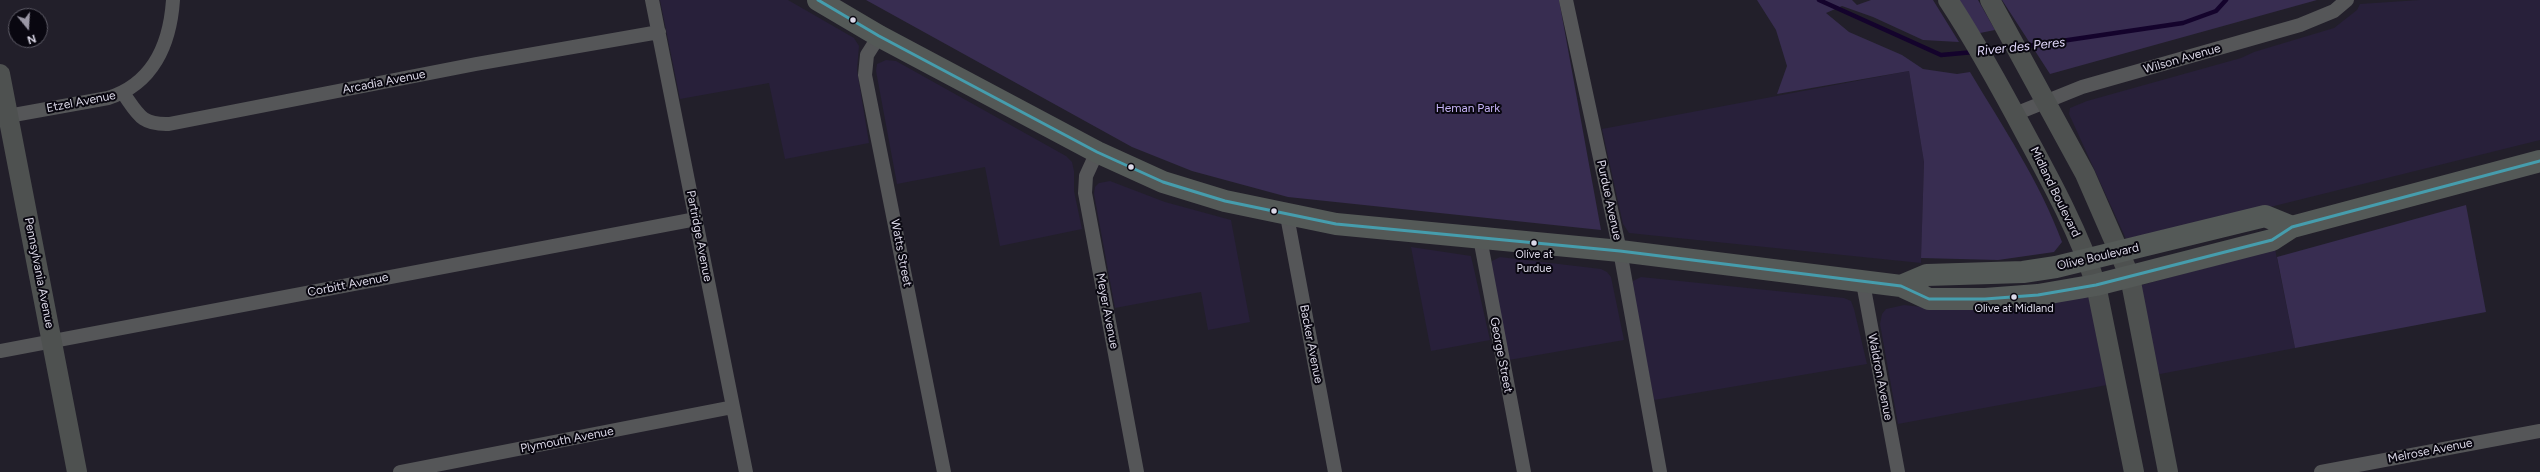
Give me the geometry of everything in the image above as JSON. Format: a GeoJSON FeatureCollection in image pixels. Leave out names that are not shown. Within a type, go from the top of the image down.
{"type":"FeatureCollection","features":[{"type":"Feature","properties":{"kind":"main road","name":"Olive Boulevard"},"geometry":{"type":"LineString","coordinates":[[818,0],[879,36],[1097,152],[1170,184],[1225,201],[1287,216],[1336,224],[1620,251],[1863,283],[1901,286],[1929,299],[1985,299],[2038,295],[2096,285],[2272,240],[2292,226],[2540,161]]}},
{"type":"Feature","properties":{"kind":"main road","name":"Midland Boulevard"},"geometry":{"type":"LineString","coordinates":[[1948,0],[1969,32],[2064,205],[2087,260],[2096,285],[2134,472]]}},
{"type":"Feature","properties":{"kind":"main road"},"geometry":{"type":"LineString","coordinates":[[1990,0],[2085,174],[2120,251],[2130,277],[2168,472]]}},
{"type":"Feature","properties":{"kind":"main road","name":"Pennsylvania Avenue"},"geometry":{"type":"LineString","coordinates":[[0,74],[4,117],[52,341],[77,472]]}},
{"type":"Feature","properties":{"kind":"main road","name":"Olive Boulevard"},"geometry":{"type":"LineString","coordinates":[[1901,286],[1927,275],[2022,272],[2087,260],[2265,216],[2292,226]]}},
{"type":"Feature","properties":{"kind":"street","name":"Etzel Avenue"},"geometry":{"type":"LineString","coordinates":[[4,117],[123,93],[145,78],[159,58],[170,24],[173,0]]}},
{"type":"Feature","properties":{"kind":"street","name":"Partridge Avenue"},"geometry":{"type":"LineString","coordinates":[[652,0],[746,472]]}},
{"type":"Feature","properties":{"kind":"street","name":"Purdue Avenue"},"geometry":{"type":"LineString","coordinates":[[1566,0],[1620,251],[1660,472]]}},
{"type":"Feature","properties":{"kind":"street","name":"Wilson Avenue"},"geometry":{"type":"LineString","coordinates":[[2015,114],[2082,87],[2300,25],[2334,11],[2347,0]]}},
{"type":"Feature","properties":{"kind":"street","name":"Arcadia Avenue"},"geometry":{"type":"LineString","coordinates":[[123,93],[144,121],[156,124],[169,124],[468,66],[659,32]]}},
{"type":"Feature","properties":{"kind":"street","name":"Watts Street"},"geometry":{"type":"LineString","coordinates":[[879,36],[868,55],[865,75],[944,472]]}},
{"type":"Feature","properties":{"kind":"street","name":"Meyer Avenue"},"geometry":{"type":"LineString","coordinates":[[1097,152],[1086,176],[1085,193],[1137,472]]}},
{"type":"Feature","properties":{"kind":"street","name":"Backer Avenue"},"geometry":{"type":"LineString","coordinates":[[1287,216],[1335,472]]}},
{"type":"Feature","properties":{"kind":"street","name":"Corbitt Avenue"},"geometry":{"type":"LineString","coordinates":[[0,351],[696,219]]}},
{"type":"Feature","properties":{"kind":"street","name":"George Street"},"geometry":{"type":"LineString","coordinates":[[1480,238],[1524,472]]}},
{"type":"Feature","properties":{"kind":"street","name":"Waldron Avenue"},"geometry":{"type":"LineString","coordinates":[[1863,283],[1898,472]]}},
{"type":"Feature","properties":{"kind":"street","name":"Plymouth Avenue"},"geometry":{"type":"LineString","coordinates":[[400,472],[733,407]]}},
{"type":"Feature","properties":{"kind":"street","name":"Melrose Avenue"},"geometry":{"type":"LineString","coordinates":[[2321,472],[2540,431]]}},
{"type":"Feature","properties":{"kind":"shaded area"},"geometry":{"type":"Polygon","coordinates":[[[660,0],[788,0],[854,38],[859,46],[857,70],[869,143],[785,159],[769,83],[680,99],[660,0]]]}},
{"type":"Feature","properties":{"kind":"shaded area"},"geometry":{"type":"Polygon","coordinates":[[[2420,0],[2540,0],[2540,140],[2258,210],[2126,239],[2069,114],[2070,108],[2087,101],[2241,58],[2254,52],[2334,28],[2357,10],[2360,4],[2420,0]]]}},
{"type":"Feature","properties":{"kind":"shaded area"},"geometry":{"type":"Polygon","coordinates":[[[886,60],[896,61],[1066,156],[1072,162],[1074,171],[1074,191],[1082,229],[1000,246],[985,167],[897,184],[876,71],[877,64],[886,60]]]}},
{"type":"Feature","properties":{"kind":"shaded area"},"geometry":{"type":"Polygon","coordinates":[[[1909,71],[1924,162],[1921,263],[1629,233],[1623,224],[1602,129],[1909,71]]]}},
{"type":"Feature","properties":{"kind":"shaded area"},"geometry":{"type":"Polygon","coordinates":[[[1110,181],[1165,202],[1231,220],[1250,322],[1208,330],[1201,292],[1115,308],[1094,194],[1095,187],[1099,183],[1110,181]]]}},
{"type":"Feature","properties":{"kind":"shaded area"},"geometry":{"type":"Polygon","coordinates":[[[1411,247],[1471,256],[1490,340],[1431,351],[1411,247]]]}},
{"type":"Feature","properties":{"kind":"shaded area"},"geometry":{"type":"Polygon","coordinates":[[[2275,249],[2295,348],[2155,375],[2138,286],[2275,249]]]}},
{"type":"Feature","properties":{"kind":"shaded area"},"geometry":{"type":"Polygon","coordinates":[[[1500,257],[1601,269],[1607,272],[1611,277],[1624,340],[1509,360],[1491,269],[1492,261],[1500,257]]]}},
{"type":"Feature","properties":{"kind":"shaded area"},"geometry":{"type":"Polygon","coordinates":[[[1641,277],[1844,298],[1851,301],[1854,309],[1867,364],[1654,400],[1632,286],[1633,281],[1641,277]]]}},
{"type":"Feature","properties":{"kind":"shaded area"},"geometry":{"type":"Polygon","coordinates":[[[2085,296],[2091,299],[2107,385],[1898,424],[1880,324],[1882,314],[1886,309],[1904,305],[1938,309],[2085,296]]]}},
{"type":"Feature","properties":{"kind":"green space","name":"Heman Park"},"geometry":{"type":"Polygon","coordinates":[[[866,0],[1559,0],[1601,230],[1288,197],[1192,171],[1132,147],[866,0]]]}},
{"type":"Feature","properties":{"kind":"green space"},"geometry":{"type":"Polygon","coordinates":[[[1757,0],[1852,0],[1857,5],[1871,0],[1933,0],[1959,42],[1923,40],[1873,17],[1842,6],[1826,13],[1849,32],[1902,55],[1923,69],[1957,74],[1970,72],[2020,155],[2043,198],[2062,242],[2054,252],[1998,260],[1921,258],[1924,162],[1909,71],[1777,94],[1787,66],[1776,30],[1757,0]]]}},
{"type":"Feature","properties":{"kind":"green space"},"geometry":{"type":"Polygon","coordinates":[[[1957,0],[1978,0],[1995,30],[1980,33],[1957,0]]]}},
{"type":"Feature","properties":{"kind":"green space"},"geometry":{"type":"Polygon","coordinates":[[[2002,0],[2317,0],[2050,74],[2002,0]]]}},
{"type":"Feature","properties":{"kind":"green space"},"geometry":{"type":"Polygon","coordinates":[[[2466,205],[2486,312],[2295,348],[2277,257],[2466,205]]]}},
{"type":"Feature","properties":{"kind":"waterway","name":"River des Peres"},"geometry":{"type":"LineString","coordinates":[[1819,0],[1941,55],[1974,52]]}},
{"type":"Feature","properties":{"kind":"waterway","name":"River des Peres"},"geometry":{"type":"LineString","coordinates":[[2021,47],[2183,23],[2216,11],[2226,0]]}},
{"type":"Feature","properties":{"kind":"waterway","name":"River des Peres"},"geometry":{"type":"LineString","coordinates":[[1985,51],[2009,48]]}},
{"type":"Feature","properties":{"kind":"transit line"},"geometry":{"type":"LineString","coordinates":[[818,0],[879,36],[1097,152],[1163,182],[1225,201],[1336,224],[1620,251],[1901,286],[1929,299],[1985,299],[2038,295],[2096,285],[2272,240],[2292,227],[2540,161]]}},
{"type":"Feature","properties":{"kind":"place","name":"Olive at Purdue"},"geometry":{"type":"Point","coordinates":[1534,243]}},
{"type":"Feature","properties":{"kind":"place","name":"Olive at Midland"},"geometry":{"type":"Point","coordinates":[2014,297]}}]}
